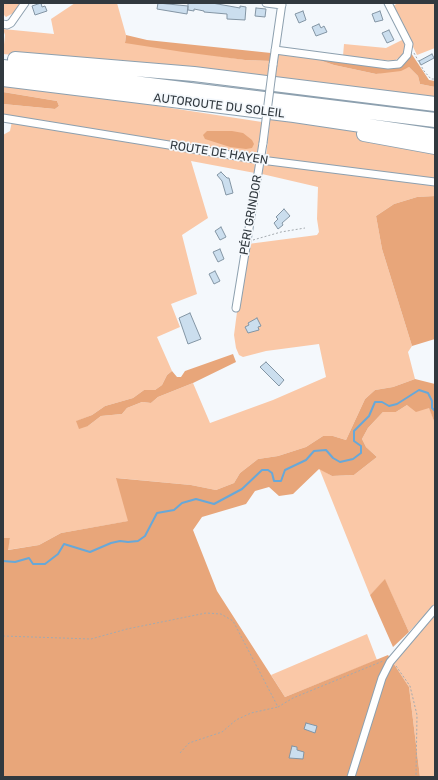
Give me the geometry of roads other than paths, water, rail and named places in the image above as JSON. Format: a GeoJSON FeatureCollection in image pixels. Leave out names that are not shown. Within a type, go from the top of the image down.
{"type":"FeatureCollection","features":[{"type":"Feature","properties":{"kind":"highway"},"geometry":{"type":"LineString","coordinates":[[3,58],[194,74],[435,104]]}},
{"type":"Feature","properties":{"kind":"highway","name":"AUTOROUTE DU SOLEIL"},"geometry":{"type":"LineString","coordinates":[[3,67],[435,120]]}},
{"type":"Feature","properties":{"kind":"highway","name":"AUTOROUTE DU SOLEIL"},"geometry":{"type":"LineString","coordinates":[[3,79],[294,115],[435,136]]}},
{"type":"Feature","properties":{"kind":"highway"},"geometry":{"type":"LineString","coordinates":[[156,98],[169,106],[361,134],[435,147]]}},
{"type":"Feature","properties":{"kind":"street"},"geometry":{"type":"LineString","coordinates":[[3,24],[7,25],[10,23],[24,3]]}},
{"type":"Feature","properties":{"kind":"street"},"geometry":{"type":"LineString","coordinates":[[266,3],[282,4]]}},
{"type":"Feature","properties":{"kind":"street"},"geometry":{"type":"LineString","coordinates":[[275,50],[388,65],[399,64],[407,55],[409,44],[388,3]]}},
{"type":"Feature","properties":{"kind":"street","name":"PÉRI GRINDOR"},"geometry":{"type":"LineString","coordinates":[[236,308],[246,241],[264,143],[282,4]]}},
{"type":"Feature","properties":{"kind":"street","name":"ROUTE DE HAYEN"},"geometry":{"type":"LineString","coordinates":[[3,118],[261,160],[435,182]]}},
{"type":"Feature","properties":{"kind":"street"},"geometry":{"type":"LineString","coordinates":[[351,777],[382,678],[391,658],[435,609]]}},
{"type":"Feature","properties":{"kind":"waterway"},"geometry":{"type":"LineString","coordinates":[[3,561],[15,562],[29,558],[33,564],[45,564],[58,554],[64,544],[90,552],[111,543],[120,541],[138,541],[145,536],[157,513],[174,510],[182,503],[196,499],[214,504],[242,489],[262,470],[268,470],[272,473],[274,481],[281,481],[285,470],[306,460],[314,451],[326,450],[333,458],[340,462],[353,459],[361,453],[361,446],[354,441],[354,431],[369,416],[375,402],[382,402],[389,406],[397,404],[419,390],[428,393],[432,401],[432,408],[435,411]]}}]}
